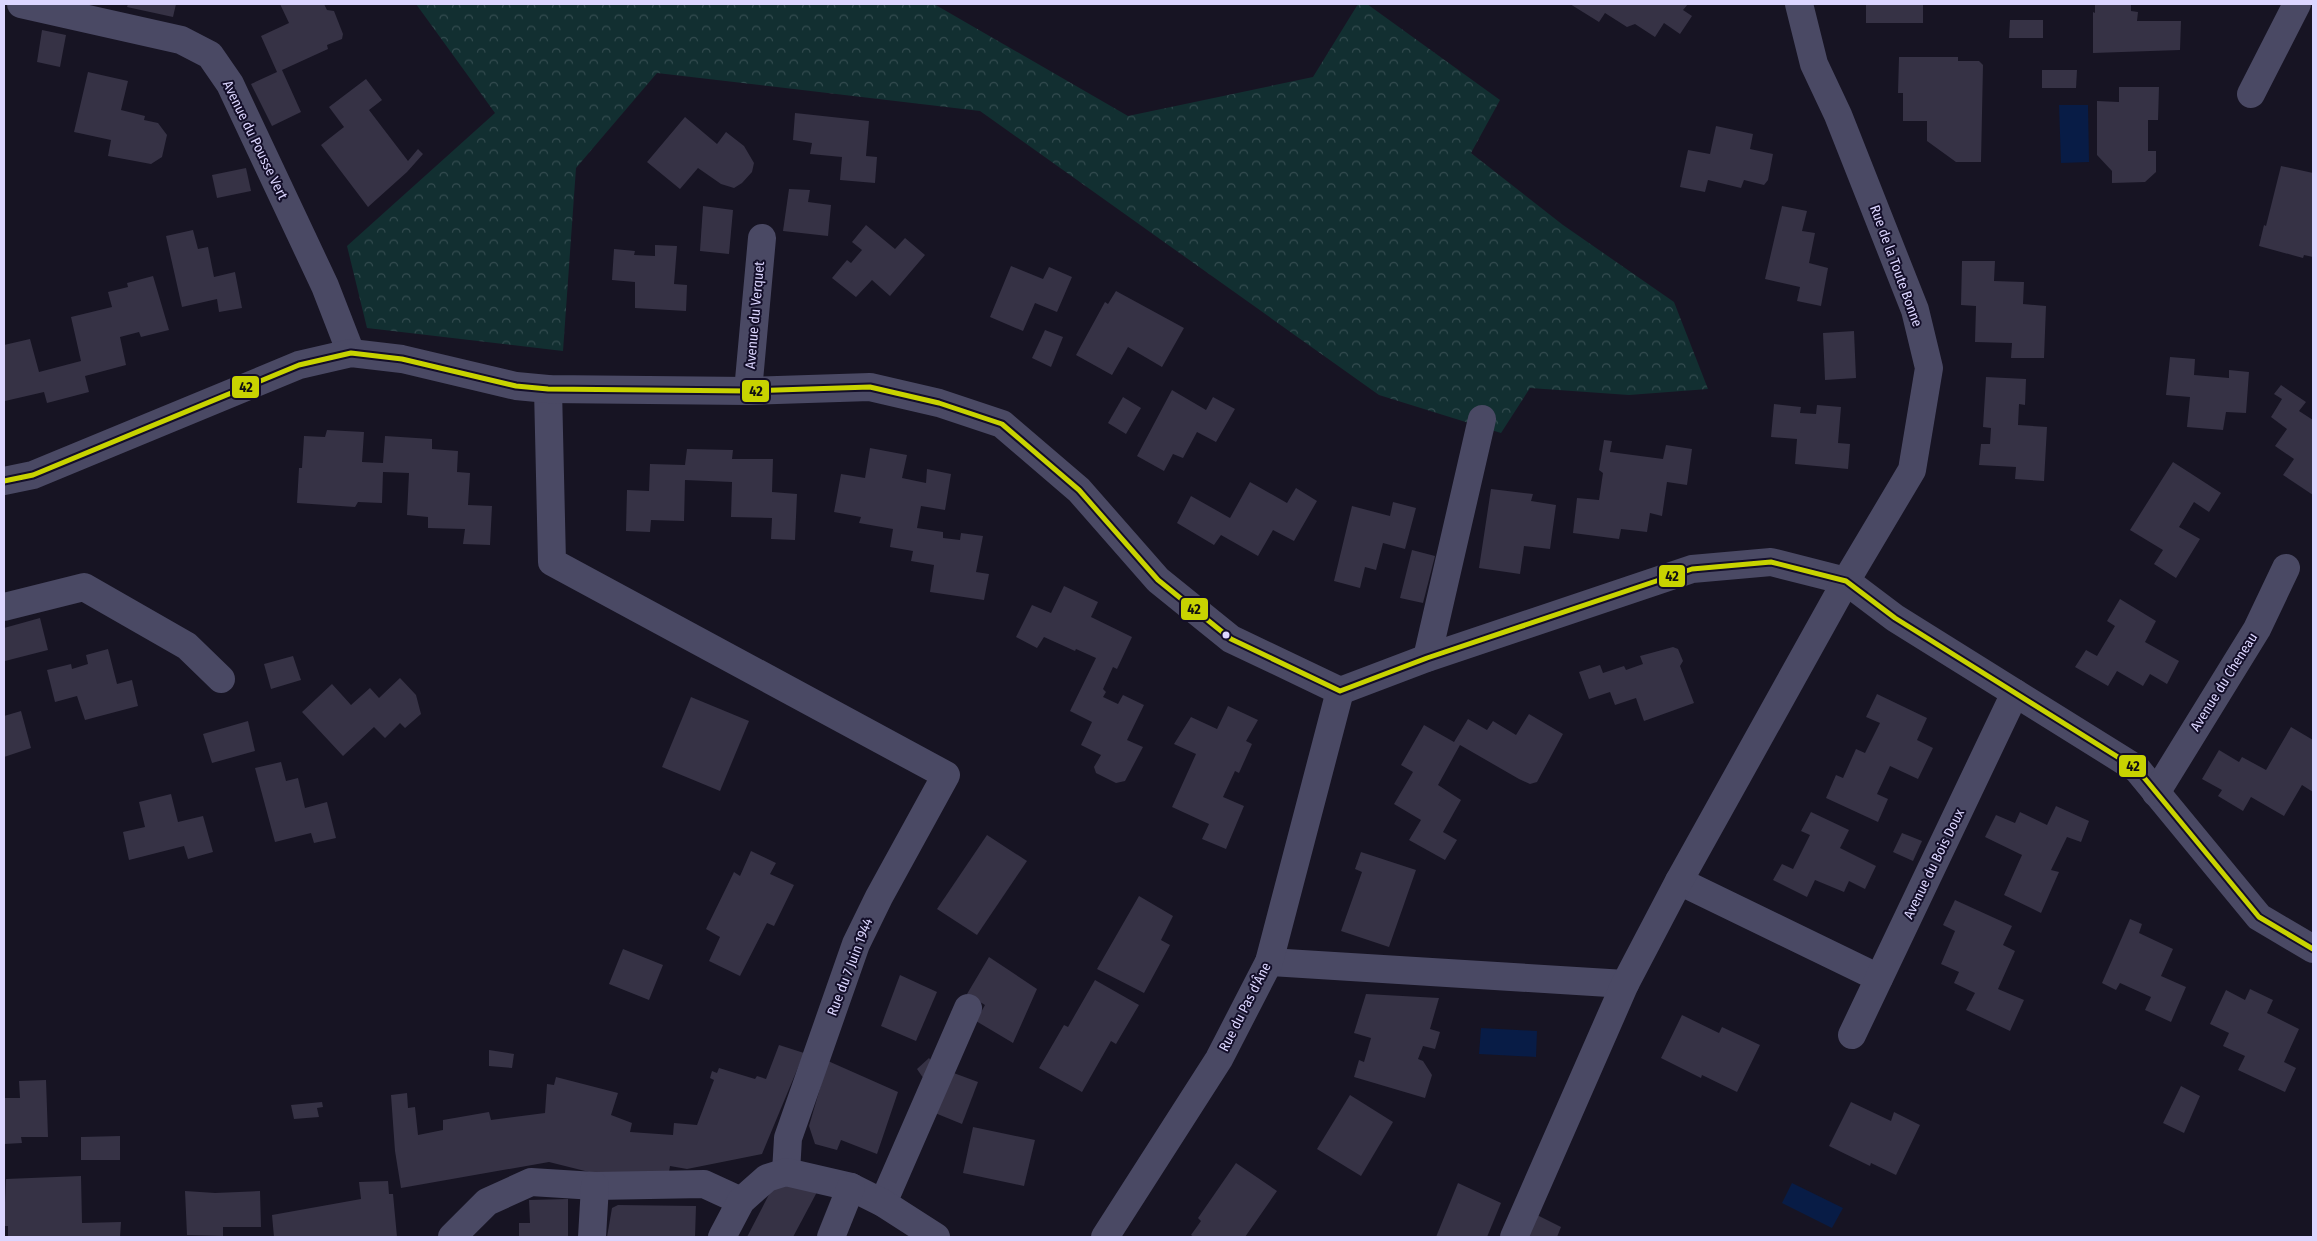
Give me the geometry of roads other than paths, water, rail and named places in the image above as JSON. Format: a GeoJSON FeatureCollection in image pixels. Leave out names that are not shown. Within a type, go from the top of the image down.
{"type":"FeatureCollection","features":[{"type":"Feature","properties":{"kind":"street","name":"Avenue du Pousse Vert"},"geometry":{"type":"LineString","coordinates":[[21,4],[181,40],[210,55],[230,84],[325,286],[351,353]]}},
{"type":"Feature","properties":{"kind":"street","name":"Rue de la Toute Bonne"},"geometry":{"type":"LineString","coordinates":[[1514,1237],[1624,984],[1679,881],[1846,581],[1912,470],[1929,368],[1915,310],[1838,115],[1814,64],[1799,4]]}},
{"type":"Feature","properties":{"kind":"street"},"geometry":{"type":"LineString","coordinates":[[2251,94],[2297,4]]}},
{"type":"Feature","properties":{"kind":"street","name":"Avenue du Verquet"},"geometry":{"type":"LineString","coordinates":[[748,391],[762,238]]}},
{"type":"Feature","properties":{"kind":"street"},"geometry":{"type":"LineString","coordinates":[[4,481],[33,475],[299,365],[351,353],[402,359],[516,386],[548,389],[748,391],[870,387],[939,404],[1002,424],[1079,490],[1158,580],[1231,639],[1340,691],[1427,658],[1692,569],[1770,562],[1846,581],[1895,618],[2137,769],[2259,917],[2313,949]]}},
{"type":"Feature","properties":{"kind":"street","name":"Rue du 7 Juin 1944"},"geometry":{"type":"LineString","coordinates":[[548,389],[552,562],[946,775],[879,897],[856,944],[788,1138],[786,1172]]}},
{"type":"Feature","properties":{"kind":"street"},"geometry":{"type":"LineString","coordinates":[[1427,658],[1482,419]]}},
{"type":"Feature","properties":{"kind":"street","name":"Avenue du Cheneau"},"geometry":{"type":"LineString","coordinates":[[2156,793],[2257,629],[2286,568]]}},
{"type":"Feature","properties":{"kind":"street"},"geometry":{"type":"LineString","coordinates":[[4,607],[84,587],[187,646],[221,678]]}},
{"type":"Feature","properties":{"kind":"street","name":"Rue du Pas d'Âne"},"geometry":{"type":"LineString","coordinates":[[1105,1237],[1219,1060],[1269,962],[1340,691]]}},
{"type":"Feature","properties":{"kind":"street","name":"Avenue du Bois Doux"},"geometry":{"type":"LineString","coordinates":[[1852,1034],[2015,694]]}},
{"type":"Feature","properties":{"kind":"street"},"geometry":{"type":"LineString","coordinates":[[1679,881],[1879,978]]}},
{"type":"Feature","properties":{"kind":"street"},"geometry":{"type":"LineString","coordinates":[[1269,962],[1624,984]]}},
{"type":"Feature","properties":{"kind":"street"},"geometry":{"type":"LineString","coordinates":[[883,1203],[968,1008]]}},
{"type":"Feature","properties":{"kind":"street"},"geometry":{"type":"LineString","coordinates":[[722,1237],[741,1202],[766,1178],[786,1172],[851,1187],[883,1203],[936,1237]]}},
{"type":"Feature","properties":{"kind":"street"},"geometry":{"type":"LineString","coordinates":[[452,1237],[487,1202],[531,1182],[595,1186],[704,1184],[741,1202]]}},
{"type":"Feature","properties":{"kind":"street"},"geometry":{"type":"LineString","coordinates":[[592,1237],[595,1186]]}},
{"type":"Feature","properties":{"kind":"street"},"geometry":{"type":"LineString","coordinates":[[831,1237],[851,1187]]}},
{"type":"Feature","properties":{"kind":"water"},"geometry":{"type":"Polygon","coordinates":[[[2059,105],[2088,105],[2089,162],[2061,163],[2059,105]]]}},
{"type":"Feature","properties":{"kind":"water"},"geometry":{"type":"Polygon","coordinates":[[[1481,1028],[1537,1031],[1536,1057],[1479,1054],[1481,1028]]]}},
{"type":"Feature","properties":{"kind":"water"},"geometry":{"type":"Polygon","coordinates":[[[1792,1183],[1843,1208],[1832,1228],[1782,1203],[1792,1183]]]}}]}
